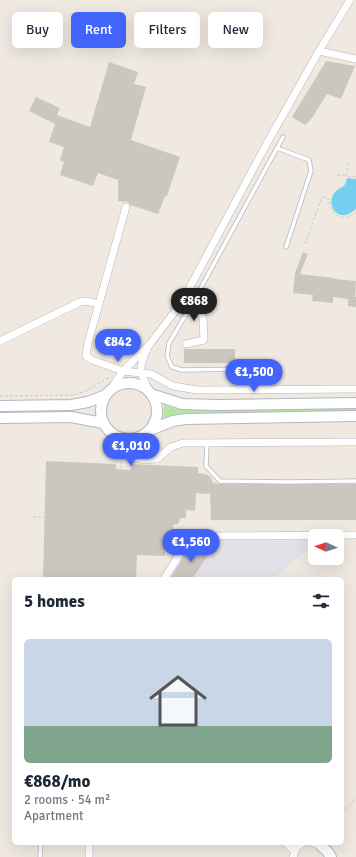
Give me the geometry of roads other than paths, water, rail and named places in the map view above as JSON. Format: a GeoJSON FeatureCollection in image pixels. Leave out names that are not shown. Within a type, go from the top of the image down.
{"type":"FeatureCollection","features":[{"type":"Feature","properties":{"kind":"street"},"geometry":{"type":"LineString","coordinates":[[350,0],[319,51],[182,302],[150,344],[123,371],[108,392],[100,410],[103,423],[111,433],[116,437],[128,440],[138,438],[150,430],[173,421],[186,419],[217,417],[356,416]]}},
{"type":"Feature","properties":{"kind":"street"},"geometry":{"type":"LineString","coordinates":[[319,51],[356,59]]}},
{"type":"Feature","properties":{"kind":"street"},"geometry":{"type":"LineString","coordinates":[[126,207],[88,343],[86,356],[92,360],[123,371],[151,374],[173,386],[197,390],[356,389]]}},
{"type":"Feature","properties":{"kind":"street"},"geometry":{"type":"LineString","coordinates":[[0,341],[80,302],[86,301],[99,304]]}},
{"type":"Feature","properties":{"kind":"street"},"geometry":{"type":"LineString","coordinates":[[182,302],[197,308],[203,318],[204,340],[186,344]]}},
{"type":"Feature","properties":{"kind":"street"},"geometry":{"type":"LineString","coordinates":[[150,344],[142,360],[141,373],[156,405],[157,414],[154,424],[150,430]]}},
{"type":"Feature","properties":{"kind":"street"},"geometry":{"type":"LineString","coordinates":[[0,406],[71,405],[88,402],[121,384],[132,383],[141,386],[150,393],[182,404],[218,405],[356,403]]}},
{"type":"Feature","properties":{"kind":"street"},"geometry":{"type":"LineString","coordinates":[[0,418],[71,417],[103,423]]}},
{"type":"Feature","properties":{"kind":"street"},"geometry":{"type":"LineString","coordinates":[[111,433],[116,444],[127,455],[137,459],[157,459],[171,447],[182,443],[356,442]]}},
{"type":"Feature","properties":{"kind":"street"},"geometry":{"type":"LineString","coordinates":[[143,440],[143,445],[149,454],[154,456],[164,454]]}},
{"type":"Feature","properties":{"kind":"street"},"geometry":{"type":"LineString","coordinates":[[165,577],[185,546],[194,537],[356,535]]}},
{"type":"Feature","properties":{"kind":"street"},"geometry":{"type":"LineString","coordinates":[[89,845],[89,857]]}},
{"type":"Feature","properties":{"kind":"street"},"geometry":{"type":"LineString","coordinates":[[287,845],[294,854],[299,845]]}},
{"type":"Feature","properties":{"kind":"street"},"geometry":{"type":"LineString","coordinates":[[317,845],[327,850],[329,857]]}},
{"type":"Feature","properties":{"kind":"lane"},"geometry":{"type":"LineString","coordinates":[[248,370],[182,370],[172,367],[167,356],[168,343],[192,306],[283,137]]}},
{"type":"Feature","properties":{"kind":"lane"},"geometry":{"type":"LineString","coordinates":[[277,148],[309,160],[312,171],[286,247]]}},
{"type":"Feature","properties":{"kind":"lane"},"geometry":{"type":"LineString","coordinates":[[207,443],[206,466],[220,481],[356,481]]}},
{"type":"Feature","properties":{"kind":"lane"},"geometry":{"type":"LineString","coordinates":[[40,857],[41,845]]}},
{"type":"Feature","properties":{"kind":"water"},"geometry":{"type":"Polygon","coordinates":[[[347,178],[356,179],[356,209],[348,214],[342,215],[336,212],[332,206],[332,198],[335,192],[344,186],[347,178]]]}}]}
